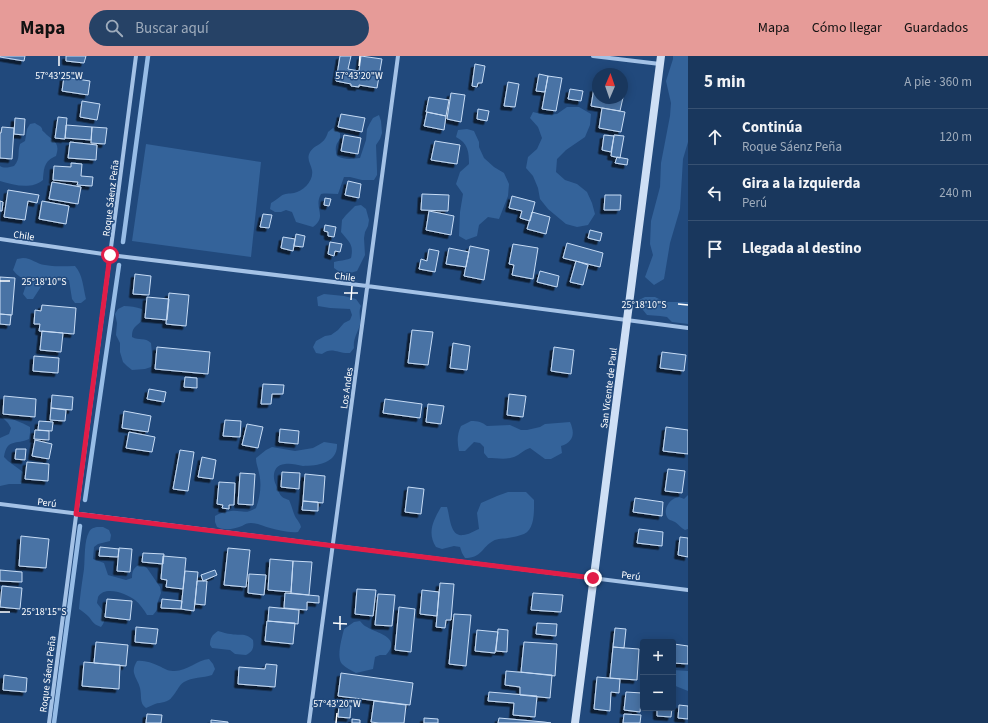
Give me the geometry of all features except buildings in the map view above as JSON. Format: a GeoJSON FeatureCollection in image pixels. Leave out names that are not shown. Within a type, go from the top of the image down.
{"type":"FeatureCollection","features":[{"type":"Feature","properties":{"kind":"street","name":"Roque Sáenz Peña"},"geometry":{"type":"LineString","coordinates":[[49,723],[136,56]]}},
{"type":"Feature","properties":{"kind":"street","name":"Los Andes"},"geometry":{"type":"LineString","coordinates":[[309,723],[398,56]]}},
{"type":"Feature","properties":{"kind":"street"},"geometry":{"type":"LineString","coordinates":[[593,56],[660,60]]}},
{"type":"Feature","properties":{"kind":"street","name":"San Vicente de Paul"},"geometry":{"type":"LineString","coordinates":[[574,723],[660,60]]}},
{"type":"Feature","properties":{"kind":"street","name":"Chile"},"geometry":{"type":"LineString","coordinates":[[0,240],[688,328]]}},
{"type":"Feature","properties":{"kind":"street","name":"Perú"},"geometry":{"type":"LineString","coordinates":[[0,504],[688,590]]}},
{"type":"Feature","properties":{"kind":"shaded area"},"geometry":{"type":"Polygon","coordinates":[[[673,56],[688,56],[688,142],[683,159],[680,209],[670,243],[664,279],[654,285],[645,277],[653,255],[650,244],[651,221],[660,187],[661,163],[670,116],[671,103],[666,81],[673,56]]]}},
{"type":"Feature","properties":{"kind":"shaded area"},"geometry":{"type":"Polygon","coordinates":[[[567,107],[579,107],[591,114],[590,125],[585,137],[566,150],[557,159],[556,172],[565,180],[577,184],[587,192],[592,203],[595,214],[588,225],[577,227],[566,224],[548,209],[540,199],[538,188],[533,176],[526,168],[528,157],[537,149],[542,138],[538,127],[530,118],[533,112],[545,115],[557,114],[567,107]]]}},
{"type":"Feature","properties":{"kind":"shaded area"},"geometry":{"type":"Polygon","coordinates":[[[379,115],[382,133],[376,145],[377,175],[374,180],[344,177],[338,194],[321,194],[318,204],[320,215],[317,223],[313,227],[296,222],[292,212],[286,210],[275,212],[270,209],[271,203],[281,196],[297,192],[310,182],[312,170],[309,159],[310,152],[324,140],[328,132],[333,128],[340,133],[340,139],[336,147],[337,156],[346,159],[360,158],[366,140],[367,129],[373,118],[379,115]]]}},
{"type":"Feature","properties":{"kind":"shaded area"},"geometry":{"type":"Polygon","coordinates":[[[35,123],[41,127],[42,131],[57,144],[56,156],[49,160],[45,165],[43,180],[28,186],[0,181],[0,166],[5,168],[14,166],[18,158],[20,144],[25,141],[27,129],[30,124],[35,123]]]}},
{"type":"Feature","properties":{"kind":"shaded area"},"geometry":{"type":"Polygon","coordinates":[[[467,129],[474,131],[484,158],[504,173],[509,184],[508,196],[499,219],[488,217],[479,225],[477,236],[466,240],[459,236],[460,212],[463,194],[456,184],[460,172],[469,164],[469,156],[467,148],[463,142],[456,137],[458,130],[467,129]]]}},
{"type":"Feature","properties":{"kind":"shaded area"},"geometry":{"type":"Polygon","coordinates":[[[146,144],[261,162],[251,257],[132,241],[146,144]]]}},
{"type":"Feature","properties":{"kind":"shaded area"},"geometry":{"type":"Polygon","coordinates":[[[361,205],[366,209],[369,220],[364,238],[365,255],[357,271],[351,273],[342,272],[334,268],[334,262],[351,258],[352,249],[341,232],[342,220],[355,206],[361,205]]]}},
{"type":"Feature","properties":{"kind":"shaded area"},"geometry":{"type":"Polygon","coordinates":[[[23,258],[48,266],[75,266],[81,277],[86,299],[81,303],[75,303],[72,299],[69,280],[55,278],[46,279],[33,299],[27,299],[23,294],[27,282],[13,270],[17,259],[23,258]]]}},
{"type":"Feature","properties":{"kind":"shaded area"},"geometry":{"type":"Polygon","coordinates":[[[324,294],[356,299],[361,306],[360,325],[355,339],[354,348],[350,353],[332,350],[322,354],[316,353],[313,347],[316,341],[325,336],[331,335],[338,330],[344,323],[350,320],[352,315],[350,309],[318,306],[317,297],[324,294]]]}},
{"type":"Feature","properties":{"kind":"shaded area"},"geometry":{"type":"Polygon","coordinates":[[[645,297],[655,297],[665,302],[688,302],[688,324],[672,322],[667,317],[647,315],[639,305],[639,300],[645,297]]]}},
{"type":"Feature","properties":{"kind":"shaded area"},"geometry":{"type":"Polygon","coordinates":[[[124,306],[142,309],[143,317],[133,330],[132,337],[146,340],[151,343],[153,364],[151,367],[132,370],[123,362],[120,352],[120,343],[116,335],[117,323],[115,314],[118,309],[124,306]]]}},
{"type":"Feature","properties":{"kind":"shaded area"},"geometry":{"type":"Polygon","coordinates":[[[0,407],[2,415],[30,427],[29,439],[13,443],[7,447],[4,457],[23,472],[21,484],[0,486],[0,438],[9,434],[11,428],[0,415],[0,407]]]}},
{"type":"Feature","properties":{"kind":"shaded area"},"geometry":{"type":"Polygon","coordinates":[[[471,421],[480,422],[487,426],[510,425],[521,430],[540,427],[545,424],[570,422],[573,433],[571,440],[561,446],[562,453],[551,459],[545,459],[530,448],[511,458],[488,458],[484,453],[484,447],[480,443],[474,442],[465,451],[459,451],[458,438],[461,426],[471,421]]]}},
{"type":"Feature","properties":{"kind":"shaded area"},"geometry":{"type":"Polygon","coordinates":[[[324,442],[337,444],[334,455],[326,462],[309,466],[285,464],[278,467],[274,472],[274,478],[279,493],[283,498],[289,500],[295,516],[301,526],[298,532],[284,531],[253,523],[247,523],[230,529],[217,527],[215,516],[217,515],[231,511],[244,512],[256,508],[259,495],[260,477],[256,458],[266,450],[272,447],[295,451],[313,448],[324,442]]]}},
{"type":"Feature","properties":{"kind":"shaded area"},"geometry":{"type":"Polygon","coordinates":[[[508,492],[526,492],[534,500],[533,519],[528,532],[518,536],[495,540],[471,558],[465,558],[460,547],[454,546],[442,549],[436,547],[432,537],[432,527],[441,507],[447,507],[451,525],[455,533],[465,535],[479,529],[477,513],[481,503],[508,492]]]}},
{"type":"Feature","properties":{"kind":"shaded area"},"geometry":{"type":"Polygon","coordinates":[[[688,495],[688,529],[685,530],[667,517],[666,508],[675,498],[680,497],[684,499],[688,495]]]}},
{"type":"Feature","properties":{"kind":"shaded area"},"geometry":{"type":"Polygon","coordinates":[[[97,527],[103,527],[109,530],[111,535],[110,541],[98,544],[94,547],[93,559],[104,563],[108,575],[126,580],[132,578],[134,569],[141,564],[147,568],[160,587],[161,593],[157,604],[157,610],[153,615],[147,615],[139,603],[135,600],[122,593],[111,591],[101,593],[98,597],[97,603],[103,611],[105,617],[101,627],[94,624],[87,615],[79,609],[86,540],[91,530],[97,527]]]}},
{"type":"Feature","properties":{"kind":"shaded area"},"geometry":{"type":"Polygon","coordinates":[[[360,621],[366,627],[387,637],[391,644],[386,655],[375,657],[373,669],[356,673],[342,664],[340,661],[339,652],[344,629],[354,622],[360,621]]]}},
{"type":"Feature","properties":{"kind":"shaded area"},"geometry":{"type":"Polygon","coordinates":[[[218,631],[234,635],[248,636],[253,640],[252,649],[246,655],[235,654],[230,650],[212,648],[210,645],[211,639],[218,631]]]}},
{"type":"Feature","properties":{"kind":"shaded area"},"geometry":{"type":"Polygon","coordinates":[[[209,659],[215,669],[212,675],[187,680],[180,685],[170,699],[146,708],[144,706],[141,691],[134,673],[134,668],[137,661],[148,662],[167,670],[178,671],[200,661],[209,659]]]}},
{"type":"Feature","properties":{"kind":"shaded area"},"geometry":{"type":"Polygon","coordinates":[[[676,670],[688,671],[688,691],[676,686],[676,670]]]}},
{"type":"Feature","properties":{"kind":"waterway"},"geometry":{"type":"LineString","coordinates":[[123,242],[148,56]]}},
{"type":"Feature","properties":{"kind":"waterway"},"geometry":{"type":"LineString","coordinates":[[85,500],[119,265]]}},
{"type":"Feature","properties":{"kind":"waterway"},"geometry":{"type":"LineString","coordinates":[[54,723],[80,526]]}},
{"type":"Feature","properties":{"kind":"route"},"geometry":{"type":"LineString","coordinates":[[110,255],[76,514],[593,578]]}}]}
